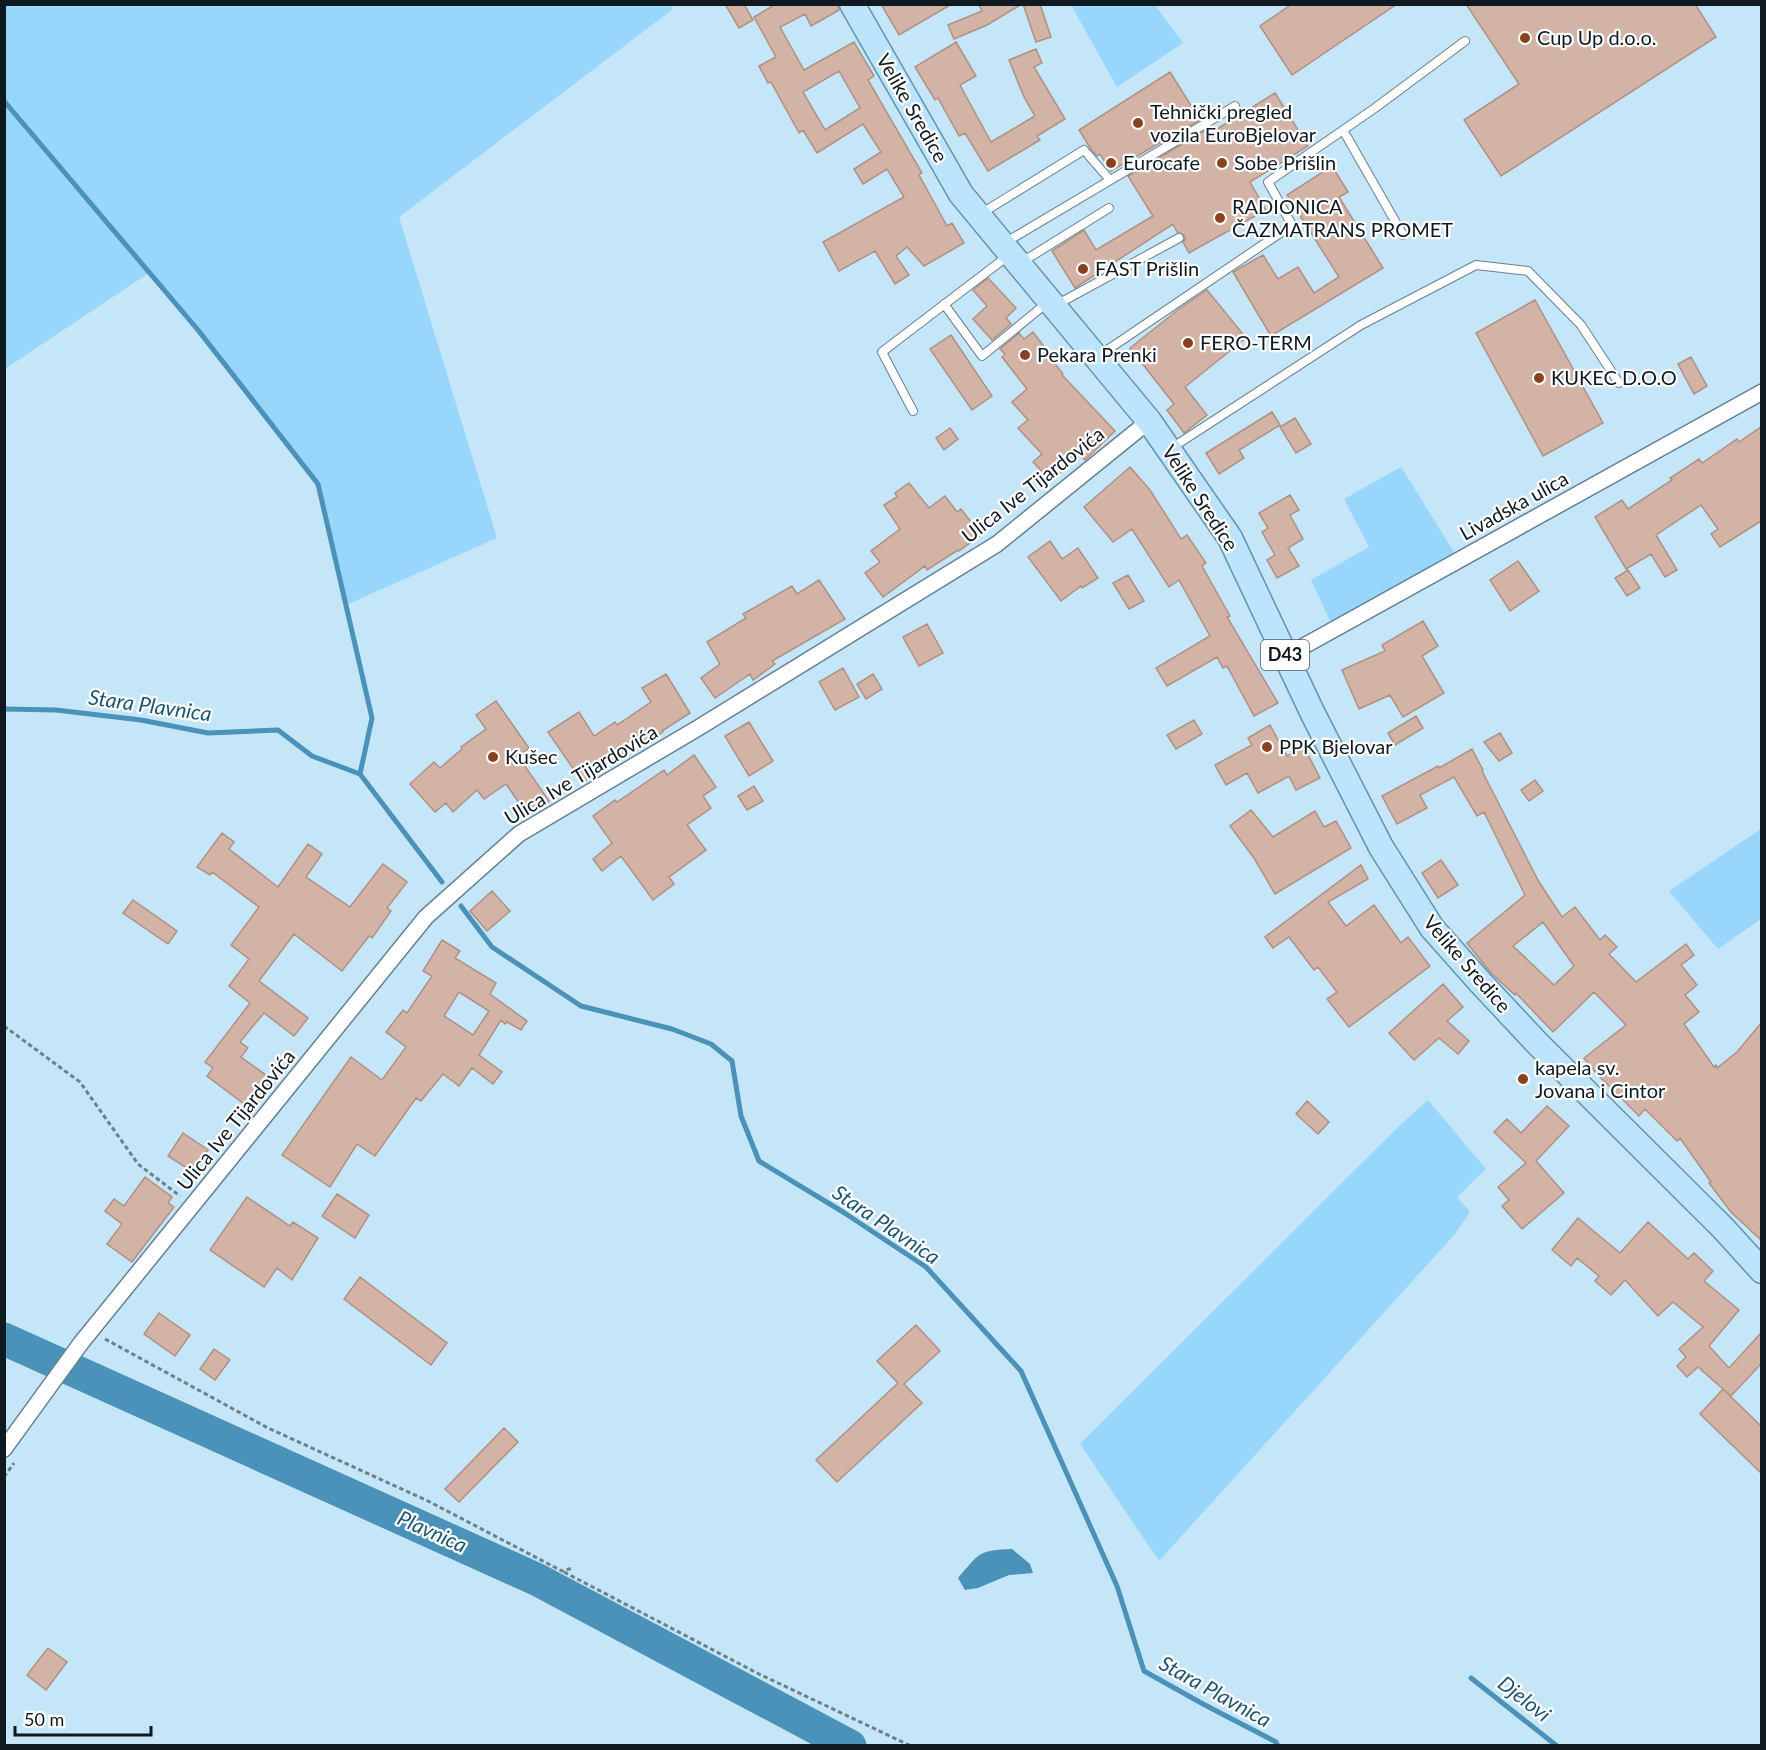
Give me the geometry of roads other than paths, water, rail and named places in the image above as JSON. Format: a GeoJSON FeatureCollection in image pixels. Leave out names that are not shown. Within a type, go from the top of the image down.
{"type":"FeatureCollection","features":[{"type":"Feature","properties":{"kind":"main road","name":"Velike Sredice"},"geometry":{"type":"LineString","coordinates":[[852,4],[962,194],[1149,421],[1230,538],[1381,847],[1432,928],[1542,1048],[1723,1228],[1761,1271]]}},
{"type":"Feature","properties":{"kind":"street","name":"Livadska ulica"},"geometry":{"type":"LineString","coordinates":[[1286,656],[1761,392]]}},
{"type":"Feature","properties":{"kind":"street","name":"Ulica Ive Tijardovića"},"geometry":{"type":"LineString","coordinates":[[4,1449],[39,1393],[426,917],[519,834],[698,728],[997,544],[1149,421]]}},
{"type":"Feature","properties":{"kind":"lane"},"geometry":{"type":"LineString","coordinates":[[1096,358],[1292,225],[1268,182],[1465,41]]}},
{"type":"Feature","properties":{"kind":"lane"},"geometry":{"type":"LineString","coordinates":[[913,411],[882,352],[1110,180],[1235,106]]}},
{"type":"Feature","properties":{"kind":"lane"},"geometry":{"type":"LineString","coordinates":[[1343,130],[1403,235]]}},
{"type":"Feature","properties":{"kind":"lane"},"geometry":{"type":"LineString","coordinates":[[978,215],[1084,150],[1110,180]]}},
{"type":"Feature","properties":{"kind":"lane"},"geometry":{"type":"LineString","coordinates":[[1010,254],[1109,208]]}},
{"type":"Feature","properties":{"kind":"lane"},"geometry":{"type":"LineString","coordinates":[[944,304],[982,356],[1051,304],[1179,238]]}},
{"type":"Feature","properties":{"kind":"lane"},"geometry":{"type":"LineString","coordinates":[[1169,450],[1361,325],[1476,265],[1528,271],[1581,325],[1619,383]]}},
{"type":"Feature","properties":{"kind":"waterway"},"geometry":{"type":"LineString","coordinates":[[4,101],[198,330],[318,484],[372,718],[360,774]]}},
{"type":"Feature","properties":{"kind":"waterway","name":"Stara Plavnica"},"geometry":{"type":"LineString","coordinates":[[4,709],[56,710],[141,720],[208,733],[278,730],[312,756],[360,774],[442,882]]}},
{"type":"Feature","properties":{"kind":"waterway","name":"Stara Plavnica"},"geometry":{"type":"LineString","coordinates":[[461,906],[492,947],[581,1006],[672,1029],[711,1044],[732,1061],[741,1116],[759,1161],[843,1212],[926,1267],[1021,1371],[1117,1586],[1144,1671],[1276,1742],[1278,1746]]}},
{"type":"Feature","properties":{"kind":"waterway","name":"Plavnica"},"geometry":{"type":"LineString","coordinates":[[4,1339],[538,1580],[850,1746]]}},
{"type":"Feature","properties":{"kind":"waterway","name":"Djelovi"},"geometry":{"type":"LineString","coordinates":[[1471,1678],[1557,1746]]}},
{"type":"Feature","properties":{"kind":"place","name":"Cup Up d.o.o."},"geometry":{"type":"Point","coordinates":[1525,38]}},
{"type":"Feature","properties":{"kind":"place","name":"Tehnički pregled vozila EuroBjelovar"},"geometry":{"type":"Point","coordinates":[1138,123]}},
{"type":"Feature","properties":{"kind":"place","name":"Eurocafe"},"geometry":{"type":"Point","coordinates":[1111,163]}},
{"type":"Feature","properties":{"kind":"place","name":"Sobe Prišlin"},"geometry":{"type":"Point","coordinates":[1222,163]}},
{"type":"Feature","properties":{"kind":"place","name":"RADIONICA ČAZMATRANS PROMET"},"geometry":{"type":"Point","coordinates":[1220,218]}},
{"type":"Feature","properties":{"kind":"place","name":"FAST Prišlin"},"geometry":{"type":"Point","coordinates":[1083,269]}},
{"type":"Feature","properties":{"kind":"place","name":"FERO-TERM"},"geometry":{"type":"Point","coordinates":[1188,343]}},
{"type":"Feature","properties":{"kind":"place","name":"Pekara Prenki"},"geometry":{"type":"Point","coordinates":[1025,355]}},
{"type":"Feature","properties":{"kind":"place","name":"KUKEC D.O.O"},"geometry":{"type":"Point","coordinates":[1539,378]}},
{"type":"Feature","properties":{"kind":"place","name":"PPK Bjelovar"},"geometry":{"type":"Point","coordinates":[1267,747]}},
{"type":"Feature","properties":{"kind":"place","name":"Kušec"},"geometry":{"type":"Point","coordinates":[493,757]}},
{"type":"Feature","properties":{"kind":"place","name":"kapela sv. Jovana i Cintor"},"geometry":{"type":"Point","coordinates":[1523,1079]}}]}
